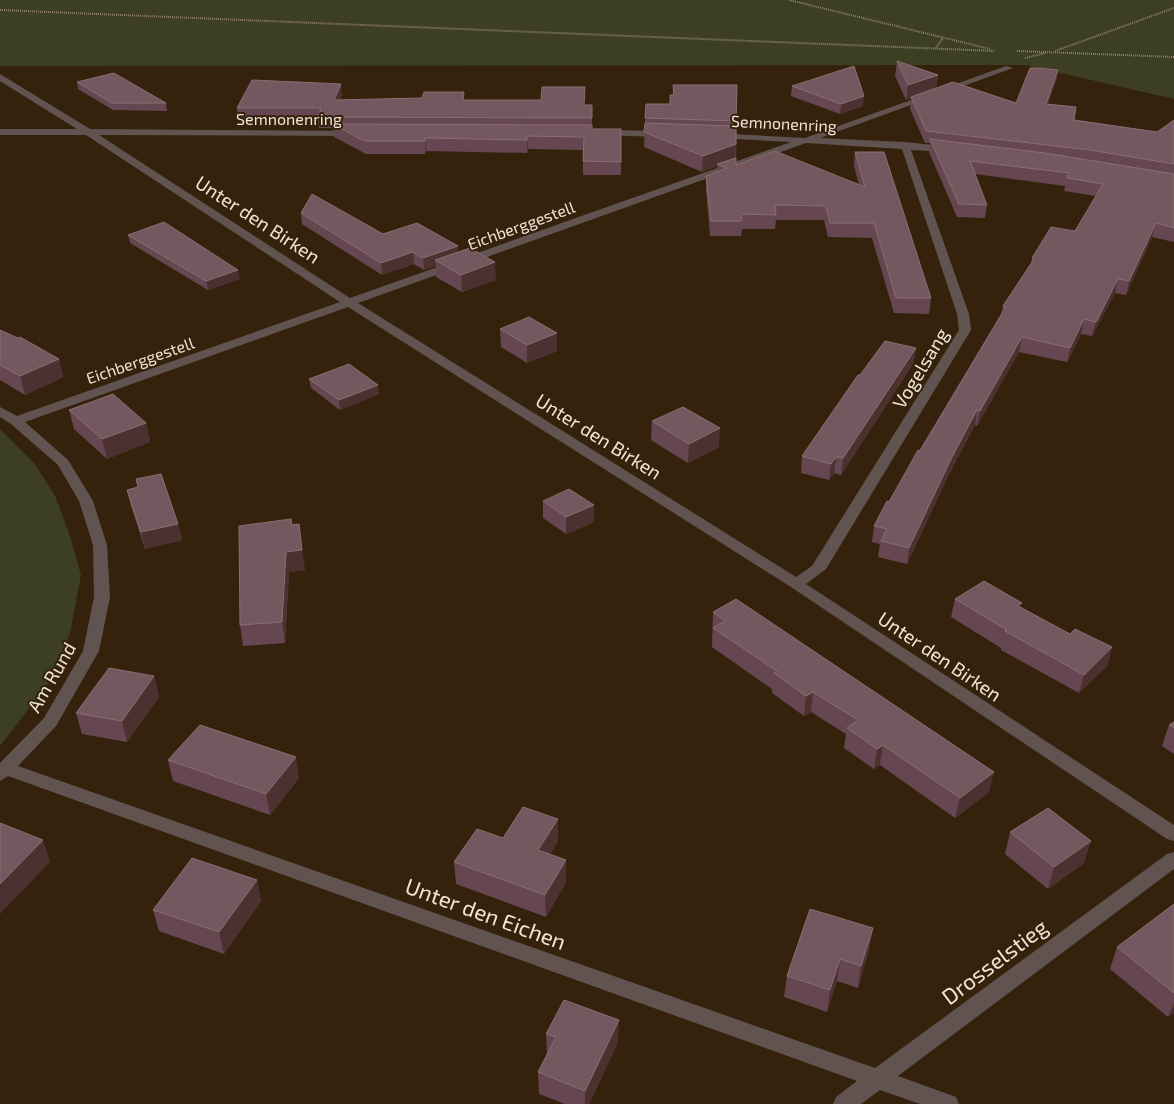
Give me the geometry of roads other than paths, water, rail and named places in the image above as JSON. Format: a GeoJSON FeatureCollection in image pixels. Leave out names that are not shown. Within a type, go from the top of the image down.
{"type":"FeatureCollection","features":[{"type":"Feature","properties":{"kind":"street","name":"Eichberggestell"},"geometry":{"type":"LineString","coordinates":[[16,421],[1009,68]]}},
{"type":"Feature","properties":{"kind":"street","name":"Unter den Birken"},"geometry":{"type":"LineString","coordinates":[[0,77],[88,132],[350,303],[796,584],[1174,834]]}},
{"type":"Feature","properties":{"kind":"street","name":"Semnonenring"},"geometry":{"type":"LineString","coordinates":[[0,132],[361,133]]}},
{"type":"Feature","properties":{"kind":"street"},"geometry":{"type":"LineString","coordinates":[[594,133],[671,134]]}},
{"type":"Feature","properties":{"kind":"street","name":"Semnonenring"},"geometry":{"type":"LineString","coordinates":[[708,135],[808,139],[962,150]]}},
{"type":"Feature","properties":{"kind":"street","name":"Vogelsang"},"geometry":{"type":"LineString","coordinates":[[796,584],[818,570],[965,330],[963,314],[905,145]]}},
{"type":"Feature","properties":{"kind":"street","name":"Am Rund"},"geometry":{"type":"LineString","coordinates":[[0,411],[16,421],[63,463],[86,501],[100,545],[102,597],[91,651],[50,722],[3,772]]}},
{"type":"Feature","properties":{"kind":"street","name":"Unter den Eichen"},"geometry":{"type":"LineString","coordinates":[[3,772],[948,1104]]}},
{"type":"Feature","properties":{"kind":"street","name":"Drosselstieg"},"geometry":{"type":"LineString","coordinates":[[844,1104],[1174,859]]}}]}
